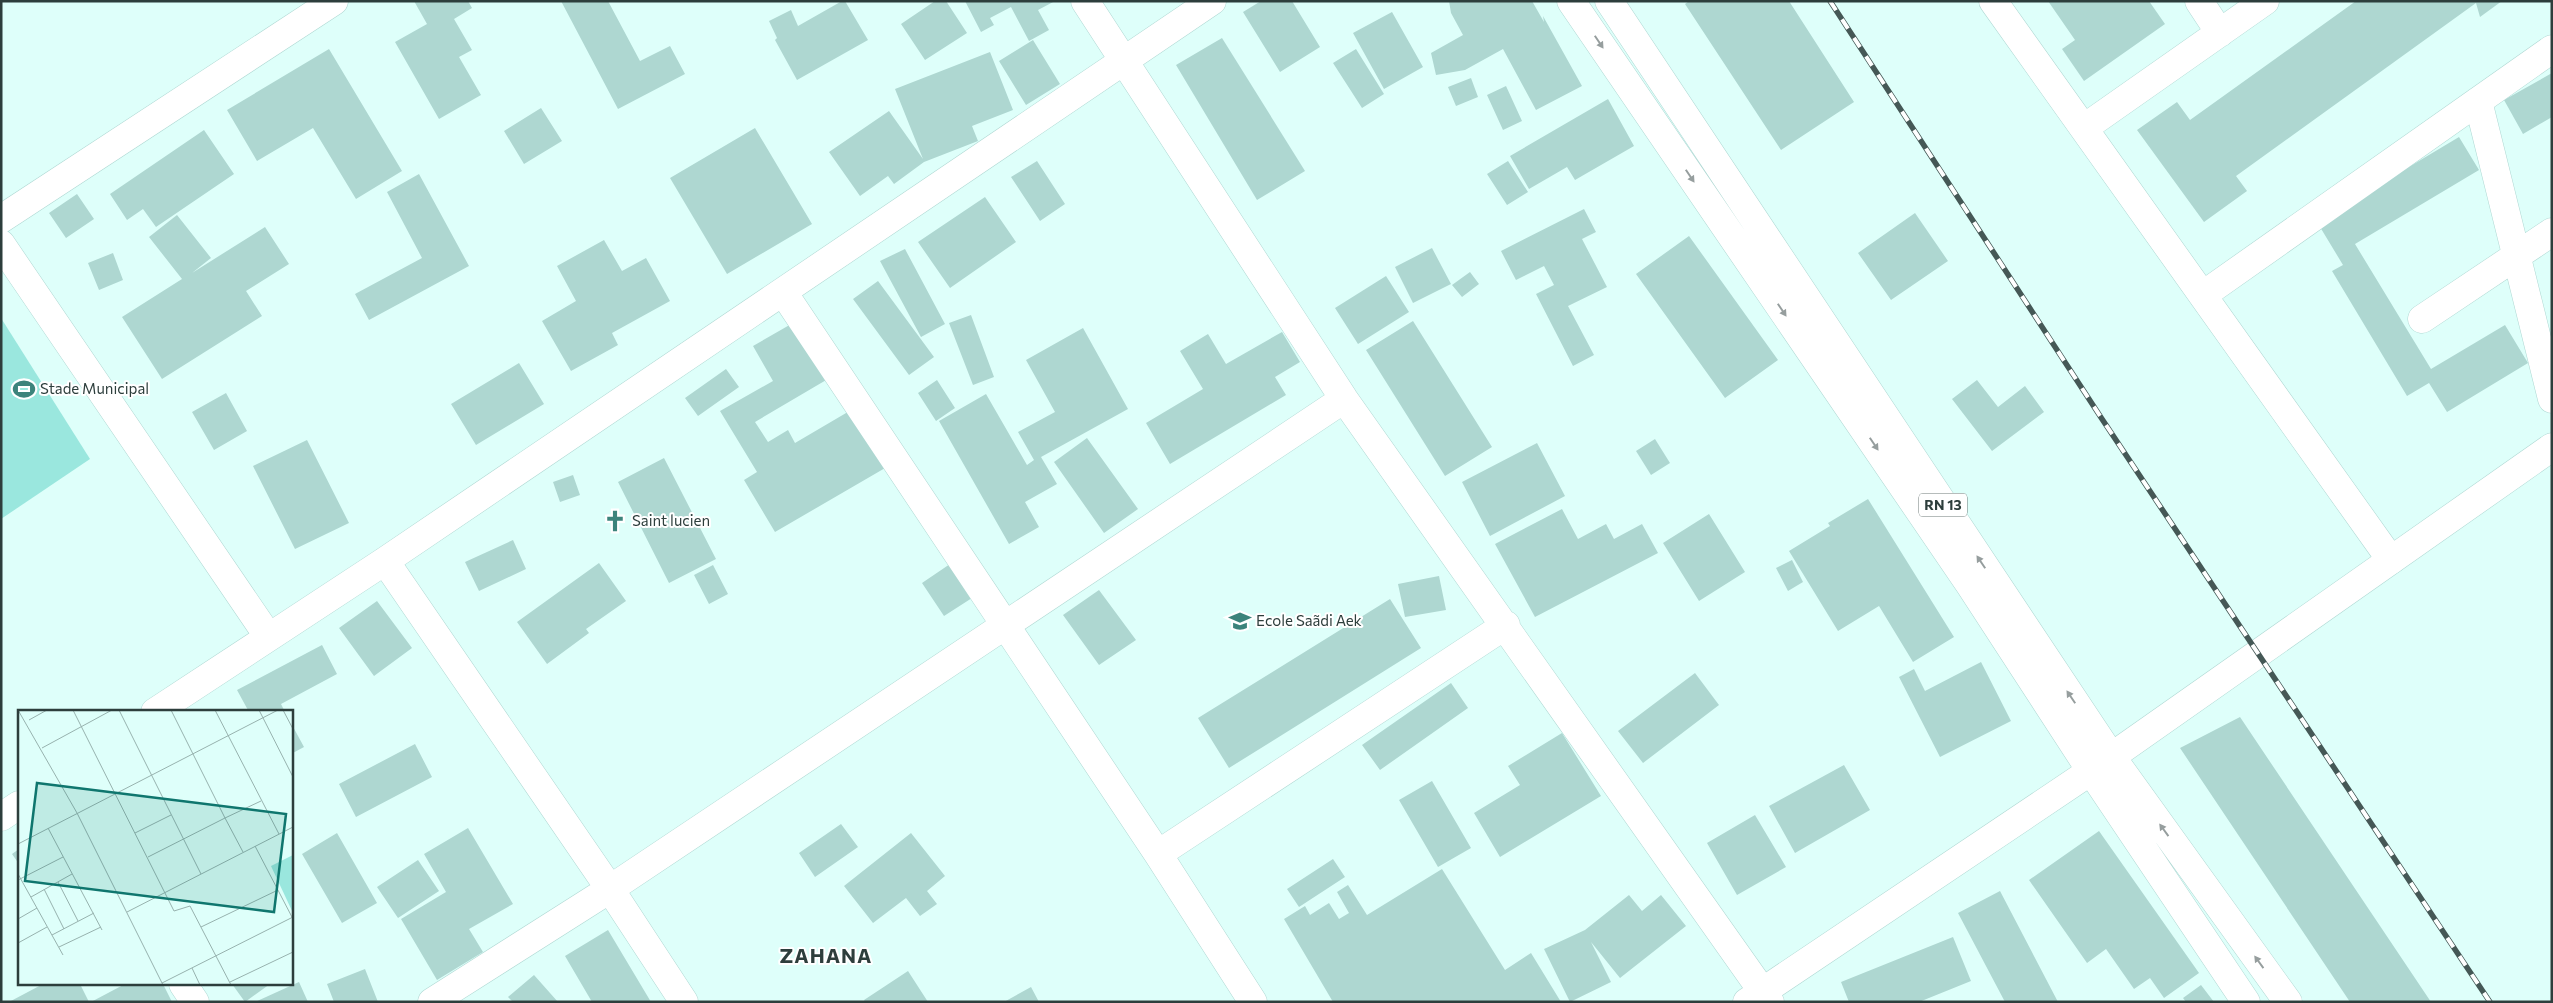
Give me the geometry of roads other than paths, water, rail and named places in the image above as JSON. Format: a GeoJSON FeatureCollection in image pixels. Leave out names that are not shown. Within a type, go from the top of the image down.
{"type":"FeatureCollection","features":[{"type":"Feature","properties":{"kind":"main road"},"geometry":{"type":"LineString","coordinates":[[1,219],[334,1]]}},
{"type":"Feature","properties":{"kind":"main road"},"geometry":{"type":"LineString","coordinates":[[1085,1],[1126,61],[1344,399],[1506,625],[1760,998],[2101,763],[2552,447]]}},
{"type":"Feature","properties":{"kind":"main road"},"geometry":{"type":"LineString","coordinates":[[157,710],[268,636],[385,562],[1212,1]]}},
{"type":"Feature","properties":{"kind":"main road","name":"RN 13"},"geometry":{"type":"LineString","coordinates":[[1571,1],[1970,585],[2101,763],[2288,1002]]}},
{"type":"Feature","properties":{"kind":"main road","name":"RN 13"},"geometry":{"type":"LineString","coordinates":[[1608,1],[2101,763],[2246,1002]]}},
{"type":"Feature","properties":{"kind":"main road"},"geometry":{"type":"LineString","coordinates":[[1994,1],[2391,560]]}},
{"type":"Feature","properties":{"kind":"main road"},"geometry":{"type":"LineString","coordinates":[[2199,1],[2220,33]]}},
{"type":"Feature","properties":{"kind":"main road"},"geometry":{"type":"LineString","coordinates":[[2084,128],[2265,1]]}},
{"type":"Feature","properties":{"kind":"main road"},"geometry":{"type":"LineString","coordinates":[[2202,295],[2552,49]]}},
{"type":"Feature","properties":{"kind":"main road"},"geometry":{"type":"LineString","coordinates":[[2478,101],[2552,399]]}},
{"type":"Feature","properties":{"kind":"main road"},"geometry":{"type":"LineString","coordinates":[[2422,319],[2552,232]]}},
{"type":"Feature","properties":{"kind":"main road"},"geometry":{"type":"LineString","coordinates":[[1,244],[268,636]]}},
{"type":"Feature","properties":{"kind":"main road"},"geometry":{"type":"LineString","coordinates":[[782,292],[1006,625],[1254,1002]]}},
{"type":"Feature","properties":{"kind":"main road"},"geometry":{"type":"LineString","coordinates":[[432,1002],[610,889],[1344,399]]}},
{"type":"Feature","properties":{"kind":"main road"},"geometry":{"type":"LineString","coordinates":[[385,562],[610,889],[684,1002]]}},
{"type":"Feature","properties":{"kind":"main road"},"geometry":{"type":"LineString","coordinates":[[1158,854],[1506,625]]}},
{"type":"Feature","properties":{"kind":"main road"},"geometry":{"type":"LineString","coordinates":[[1,817],[18,806]]}},
{"type":"Feature","properties":{"kind":"main road"},"geometry":{"type":"LineString","coordinates":[[184,986],[195,1002]]}},
{"type":"Feature","properties":{"kind":"railway"},"geometry":{"type":"LineString","coordinates":[[1830,1],[2102,419],[2490,1002]]}},
{"type":"Feature","properties":{"kind":"place","name":"Stade Municipal"},"geometry":{"type":"Point","coordinates":[24,389]}},
{"type":"Feature","properties":{"kind":"place","name":"Saint lucien"},"geometry":{"type":"Point","coordinates":[615,521]}},
{"type":"Feature","properties":{"kind":"place","name":"Ecole Saãdi Aek"},"geometry":{"type":"Point","coordinates":[1240,621]}},
{"type":"Feature","properties":{"kind":"district","name":"ZAHANA"},"geometry":{"type":"Point","coordinates":[826,956]}}]}
